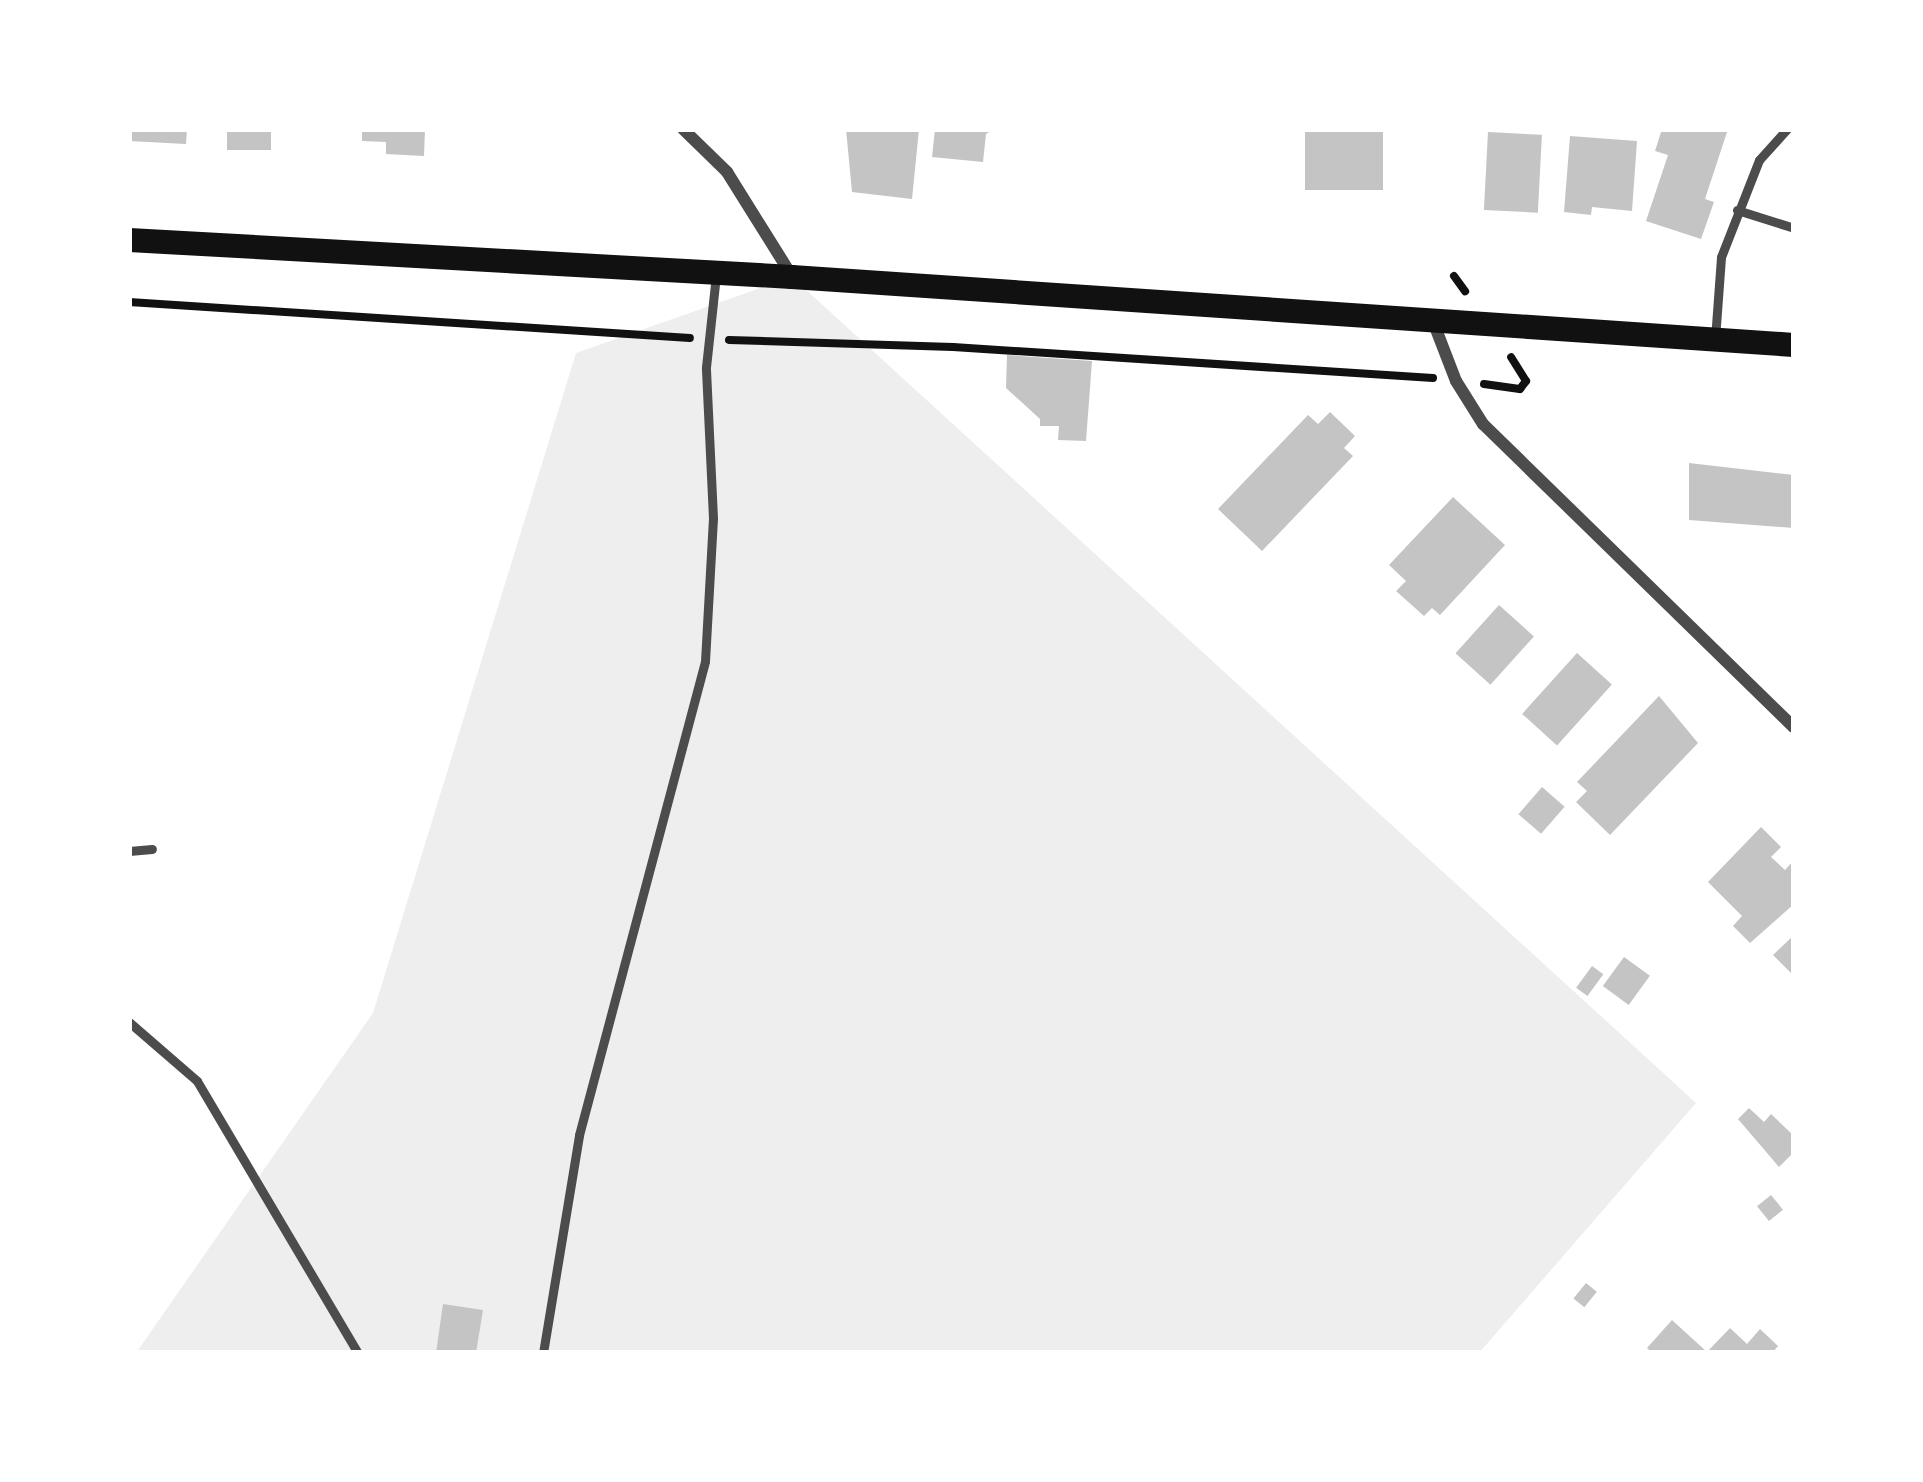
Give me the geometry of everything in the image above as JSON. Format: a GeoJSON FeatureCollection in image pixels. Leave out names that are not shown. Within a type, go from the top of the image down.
{"type":"FeatureCollection","features":[{"type":"Feature","properties":{"kind":"main road"},"geometry":{"type":"LineString","coordinates":[[129,240],[792,277],[1794,345]]}},
{"type":"Feature","properties":{"kind":"street"},"geometry":{"type":"LineString","coordinates":[[683,129],[727,172],[792,277]]}},
{"type":"Feature","properties":{"kind":"street"},"geometry":{"type":"LineString","coordinates":[[1434,324],[1456,381],[1483,424],[1794,727]]}},
{"type":"Feature","properties":{"kind":"lane"},"geometry":{"type":"LineString","coordinates":[[1715,341],[1721,257],[1759,160],[1787,129]]}},
{"type":"Feature","properties":{"kind":"lane"},"geometry":{"type":"LineString","coordinates":[[1737,210],[1794,228]]}},
{"type":"Feature","properties":{"kind":"lane"},"geometry":{"type":"LineString","coordinates":[[543,1353],[579,1135],[705,661],[713,518],[706,367],[716,273]]}},
{"type":"Feature","properties":{"kind":"lane"},"geometry":{"type":"LineString","coordinates":[[129,851],[152,849]]}},
{"type":"Feature","properties":{"kind":"lane"},"geometry":{"type":"LineString","coordinates":[[129,1022],[197,1082],[358,1353]]}},
{"type":"Feature","properties":{"kind":"path"},"geometry":{"type":"LineString","coordinates":[[129,302],[690,338]]}},
{"type":"Feature","properties":{"kind":"path"},"geometry":{"type":"LineString","coordinates":[[728,340],[1400,375]]}},
{"type":"Feature","properties":{"kind":"path"},"geometry":{"type":"LineString","coordinates":[[1514,388],[1526,381],[1524,376]]}},
{"type":"Feature","properties":{"kind":"shaded area"},"geometry":{"type":"Polygon","coordinates":[[[792,277],[1696,1103],[1479,1353],[136,1353],[373,1013],[576,353],[792,277]]]}},
{"type":"Feature","properties":{"kind":"building"},"geometry":{"type":"Polygon","coordinates":[[[129,129],[187,129],[186,144],[129,141],[129,129]]]}},
{"type":"Feature","properties":{"kind":"building"},"geometry":{"type":"Polygon","coordinates":[[[227,129],[271,129],[271,150],[227,150],[227,129]]]}},
{"type":"Feature","properties":{"kind":"building"},"geometry":{"type":"Polygon","coordinates":[[[362,129],[425,129],[424,156],[386,154],[386,142],[362,141],[362,129]]]}},
{"type":"Feature","properties":{"kind":"building"},"geometry":{"type":"Polygon","coordinates":[[[846,129],[919,129],[912,199],[852,192],[846,129]]]}},
{"type":"Feature","properties":{"kind":"building"},"geometry":{"type":"Polygon","coordinates":[[[935,129],[994,129],[986,134],[983,162],[932,157],[935,129]]]}},
{"type":"Feature","properties":{"kind":"building"},"geometry":{"type":"Polygon","coordinates":[[[1305,129],[1383,129],[1383,190],[1305,190],[1305,129]]]}},
{"type":"Feature","properties":{"kind":"building"},"geometry":{"type":"Polygon","coordinates":[[[1662,129],[1728,129],[1705,199],[1714,202],[1701,239],[1646,221],[1668,155],[1655,151],[1662,129]]]}},
{"type":"Feature","properties":{"kind":"building"},"geometry":{"type":"Polygon","coordinates":[[[1488,132],[1542,135],[1538,213],[1484,210],[1488,132]]]}},
{"type":"Feature","properties":{"kind":"building"},"geometry":{"type":"Polygon","coordinates":[[[1570,136],[1637,141],[1632,211],[1592,207],[1591,215],[1564,212],[1570,136]]]}},
{"type":"Feature","properties":{"kind":"building"},"geometry":{"type":"Polygon","coordinates":[[[1007,355],[1092,361],[1086,441],[1058,440],[1059,426],[1040,426],[1040,419],[1006,388],[1007,355]]]}},
{"type":"Feature","properties":{"kind":"building"},"geometry":{"type":"Polygon","coordinates":[[[1330,412],[1355,436],[1344,448],[1353,456],[1262,551],[1218,509],[1308,415],[1318,424],[1330,412]]]}},
{"type":"Feature","properties":{"kind":"building"},"geometry":{"type":"Polygon","coordinates":[[[1689,463],[1794,475],[1794,528],[1689,520],[1689,463]]]}},
{"type":"Feature","properties":{"kind":"building"},"geometry":{"type":"Polygon","coordinates":[[[1453,497],[1505,545],[1440,615],[1432,608],[1424,616],[1396,591],[1406,581],[1389,565],[1453,497]]]}},
{"type":"Feature","properties":{"kind":"building"},"geometry":{"type":"Polygon","coordinates":[[[1499,605],[1534,636],[1490,685],[1456,653],[1499,605]]]}},
{"type":"Feature","properties":{"kind":"building"},"geometry":{"type":"Polygon","coordinates":[[[1577,653],[1612,684],[1557,745],[1522,714],[1577,653]]]}},
{"type":"Feature","properties":{"kind":"building"},"geometry":{"type":"Polygon","coordinates":[[[1659,696],[1698,743],[1610,835],[1576,802],[1587,791],[1577,782],[1659,696]]]}},
{"type":"Feature","properties":{"kind":"building"},"geometry":{"type":"Polygon","coordinates":[[[1542,787],[1565,807],[1541,834],[1518,814],[1542,787]]]}},
{"type":"Feature","properties":{"kind":"building"},"geometry":{"type":"Polygon","coordinates":[[[1761,827],[1781,847],[1771,857],[1785,870],[1794,860],[1794,904],[1750,943],[1733,926],[1742,916],[1708,882],[1761,827]]]}},
{"type":"Feature","properties":{"kind":"building"},"geometry":{"type":"Polygon","coordinates":[[[1794,935],[1794,976],[1773,955],[1794,935]]]}},
{"type":"Feature","properties":{"kind":"building"},"geometry":{"type":"Polygon","coordinates":[[[1624,957],[1650,976],[1629,1005],[1603,986],[1624,957]]]}},
{"type":"Feature","properties":{"kind":"building"},"geometry":{"type":"Polygon","coordinates":[[[1592,966],[1603,974],[1587,996],[1576,988],[1592,966]]]}},
{"type":"Feature","properties":{"kind":"building"},"geometry":{"type":"Polygon","coordinates":[[[1749,1108],[1764,1122],[1771,1114],[1794,1136],[1794,1152],[1779,1167],[1738,1119],[1749,1108]]]}},
{"type":"Feature","properties":{"kind":"building"},"geometry":{"type":"Polygon","coordinates":[[[1771,1195],[1783,1210],[1769,1221],[1757,1206],[1771,1195]]]}},
{"type":"Feature","properties":{"kind":"building"},"geometry":{"type":"Polygon","coordinates":[[[1586,1283],[1597,1292],[1584,1307],[1573,1299],[1586,1283]]]}},
{"type":"Feature","properties":{"kind":"building"},"geometry":{"type":"Polygon","coordinates":[[[443,1304],[483,1310],[476,1353],[436,1353],[443,1304]]]}},
{"type":"Feature","properties":{"kind":"building"},"geometry":{"type":"Polygon","coordinates":[[[1672,1320],[1707,1352],[1730,1328],[1747,1344],[1760,1329],[1778,1346],[1772,1353],[1653,1353],[1647,1348],[1672,1320]]]}}]}
